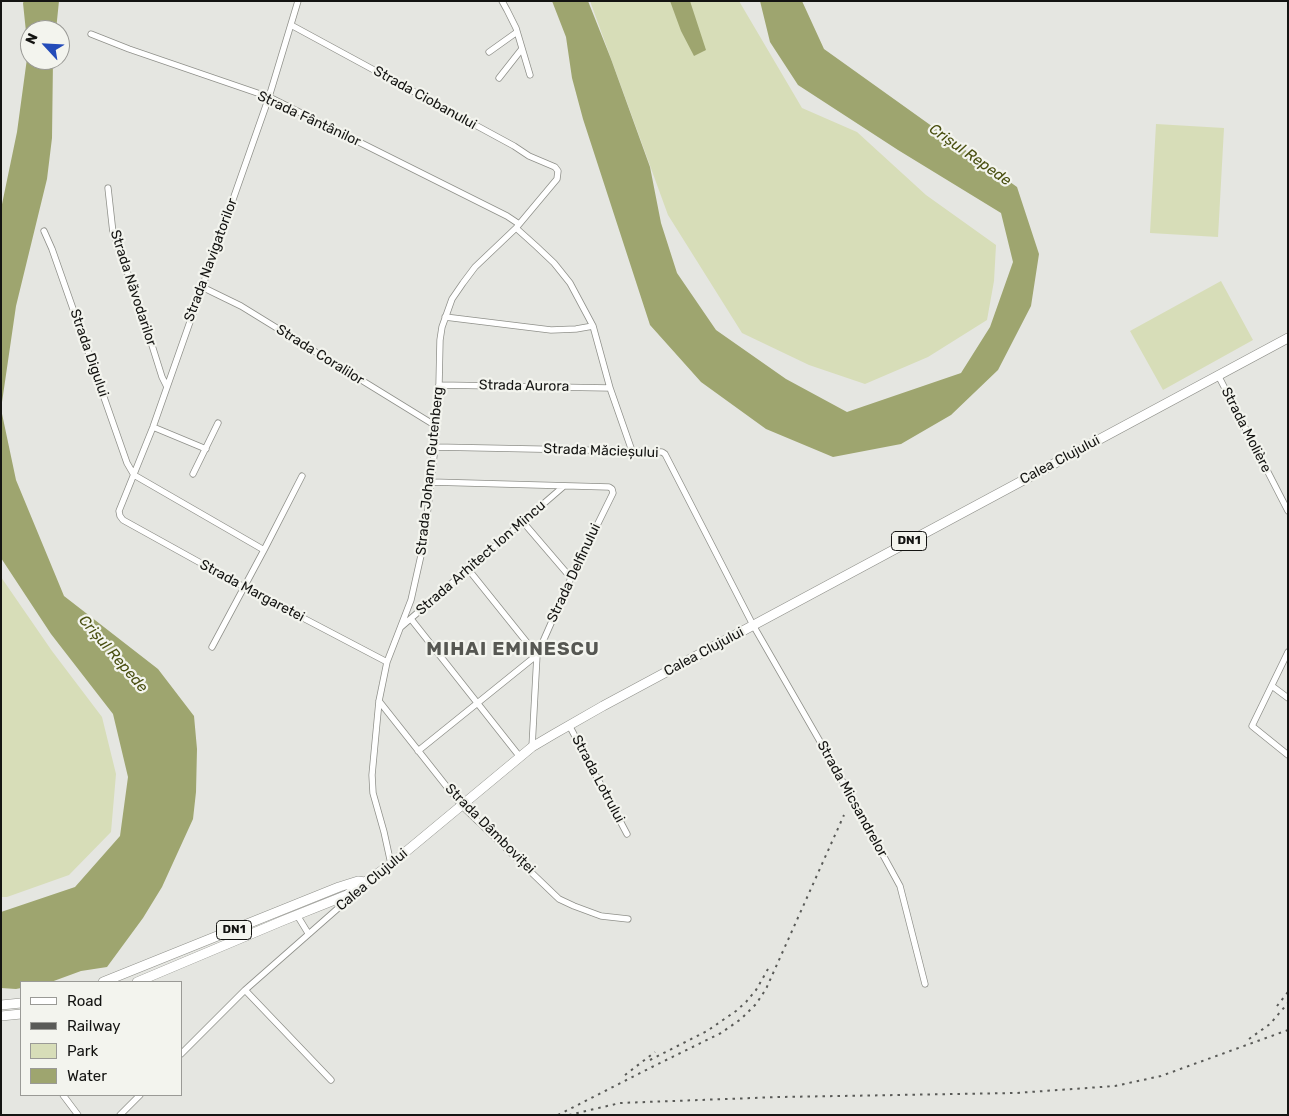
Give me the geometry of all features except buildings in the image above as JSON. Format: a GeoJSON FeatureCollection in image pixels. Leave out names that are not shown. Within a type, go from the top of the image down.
{"type":"FeatureCollection","features":[{"type":"Feature","properties":{"kind":"main road","name":"Calea Clujului"},"geometry":{"type":"LineString","coordinates":[[365,882],[391,864],[532,747],[569,725],[1288,338]]}},
{"type":"Feature","properties":{"kind":"main road","name":"DN1"},"geometry":{"type":"LineString","coordinates":[[106,981],[339,887],[358,881],[365,882]]}},
{"type":"Feature","properties":{"kind":"main road","name":"DN1"},"geometry":{"type":"LineString","coordinates":[[139,981],[347,895],[365,882]]}},
{"type":"Feature","properties":{"kind":"main road"},"geometry":{"type":"LineString","coordinates":[[297,915],[296,909],[299,906],[333,894],[339,887]]}},
{"type":"Feature","properties":{"kind":"main road"},"geometry":{"type":"LineString","coordinates":[[281,911],[284,915],[282,921]]}},
{"type":"Feature","properties":{"kind":"main road"},"geometry":{"type":"LineString","coordinates":[[1,1005],[20,1003]]}},
{"type":"Feature","properties":{"kind":"main road"},"geometry":{"type":"LineString","coordinates":[[1,1016],[20,1014]]}},
{"type":"Feature","properties":{"kind":"street","name":"Strada Navigatorilor"},"geometry":{"type":"LineString","coordinates":[[120,516],[120,511],[167,387],[268,98],[298,1]]}},
{"type":"Feature","properties":{"kind":"street"},"geometry":{"type":"LineString","coordinates":[[502,1],[517,32],[530,76]]}},
{"type":"Feature","properties":{"kind":"street","name":"Strada Ciobanului"},"geometry":{"type":"LineString","coordinates":[[291,25],[514,146],[529,156],[555,167],[558,171]]}},
{"type":"Feature","properties":{"kind":"street"},"geometry":{"type":"LineString","coordinates":[[490,52],[517,32]]}},
{"type":"Feature","properties":{"kind":"street","name":"Strada Fântânilor"},"geometry":{"type":"LineString","coordinates":[[91,34],[128,49],[268,98],[507,216],[554,263],[570,283],[593,326],[610,388],[632,450]]}},
{"type":"Feature","properties":{"kind":"street"},"geometry":{"type":"LineString","coordinates":[[499,78],[521,50]]}},
{"type":"Feature","properties":{"kind":"street","name":"Strada Johann Gutenberg"},"geometry":{"type":"LineString","coordinates":[[391,864],[372,784],[379,701],[387,662],[411,600],[424,542],[435,447],[440,340],[445,317],[452,299],[475,267],[518,226],[557,179],[558,171]]}},
{"type":"Feature","properties":{"kind":"street","name":"Strada Năvodarilor"},"geometry":{"type":"LineString","coordinates":[[108,188],[113,233],[167,387]]}},
{"type":"Feature","properties":{"kind":"street","name":"Strada Digului"},"geometry":{"type":"LineString","coordinates":[[44,231],[134,475]]}},
{"type":"Feature","properties":{"kind":"street","name":"Strada Coralilor"},"geometry":{"type":"LineString","coordinates":[[202,287],[241,306],[436,426]]}},
{"type":"Feature","properties":{"kind":"street"},"geometry":{"type":"LineString","coordinates":[[445,317],[550,330],[593,326]]}},
{"type":"Feature","properties":{"kind":"street","name":"Strada Molière"},"geometry":{"type":"LineString","coordinates":[[1218,376],[1288,511]]}},
{"type":"Feature","properties":{"kind":"street","name":"Strada Aurora"},"geometry":{"type":"LineString","coordinates":[[439,385],[610,388]]}},
{"type":"Feature","properties":{"kind":"street"},"geometry":{"type":"LineString","coordinates":[[193,474],[218,423]]}},
{"type":"Feature","properties":{"kind":"street"},"geometry":{"type":"LineString","coordinates":[[153,426],[206,449]]}},
{"type":"Feature","properties":{"kind":"street","name":"Strada Măcieșului"},"geometry":{"type":"LineString","coordinates":[[435,447],[662,452],[665,454],[753,625]]}},
{"type":"Feature","properties":{"kind":"street"},"geometry":{"type":"LineString","coordinates":[[134,475],[264,550]]}},
{"type":"Feature","properties":{"kind":"street"},"geometry":{"type":"LineString","coordinates":[[212,647],[302,476]]}},
{"type":"Feature","properties":{"kind":"street"},"geometry":{"type":"LineString","coordinates":[[431,482],[564,486]]}},
{"type":"Feature","properties":{"kind":"street","name":"Strada Delfinului"},"geometry":{"type":"LineString","coordinates":[[532,747],[537,655],[571,578],[613,493],[609,487],[564,486]]}},
{"type":"Feature","properties":{"kind":"street","name":"Strada Arhitect Ion Mincu"},"geometry":{"type":"LineString","coordinates":[[399,630],[564,486]]}},
{"type":"Feature","properties":{"kind":"street","name":"Strada Margaretei"},"geometry":{"type":"LineString","coordinates":[[120,516],[123,520],[244,587],[387,662]]}},
{"type":"Feature","properties":{"kind":"street"},"geometry":{"type":"LineString","coordinates":[[523,522],[571,578]]}},
{"type":"Feature","properties":{"kind":"street"},"geometry":{"type":"LineString","coordinates":[[418,752],[537,655],[468,569]]}},
{"type":"Feature","properties":{"kind":"street"},"geometry":{"type":"LineString","coordinates":[[411,619],[520,757]]}},
{"type":"Feature","properties":{"kind":"street","name":"Strada Micsandrelor"},"geometry":{"type":"LineString","coordinates":[[753,625],[900,886],[925,984]]}},
{"type":"Feature","properties":{"kind":"street"},"geometry":{"type":"LineString","coordinates":[[1288,652],[1252,726],[1288,755]]}},
{"type":"Feature","properties":{"kind":"street"},"geometry":{"type":"LineString","coordinates":[[1272,686],[1288,698]]}},
{"type":"Feature","properties":{"kind":"street","name":"Strada Dâmboviței"},"geometry":{"type":"LineString","coordinates":[[379,701],[462,806],[559,899],[601,916],[628,919]]}},
{"type":"Feature","properties":{"kind":"street","name":"Strada Lotrului"},"geometry":{"type":"LineString","coordinates":[[569,725],[627,834]]}},
{"type":"Feature","properties":{"kind":"street","name":"Calea Clujului"},"geometry":{"type":"LineString","coordinates":[[182,1053],[245,990],[365,882]]}},
{"type":"Feature","properties":{"kind":"street"},"geometry":{"type":"LineString","coordinates":[[297,915],[308,933]]}},
{"type":"Feature","properties":{"kind":"street"},"geometry":{"type":"LineString","coordinates":[[245,990],[331,1080]]}},
{"type":"Feature","properties":{"kind":"street"},"geometry":{"type":"LineString","coordinates":[[64,1096],[78,1115]]}},
{"type":"Feature","properties":{"kind":"street"},"geometry":{"type":"LineString","coordinates":[[120,1115],[139,1096]]}},
{"type":"Feature","properties":{"kind":"green space"},"geometry":{"type":"Polygon","coordinates":[[[590,1],[739,1],[802,108],[857,132],[926,195],[996,245],[994,281],[987,320],[928,357],[865,384],[809,365],[742,333],[668,215],[590,1]]]}},
{"type":"Feature","properties":{"kind":"green space"},"geometry":{"type":"Polygon","coordinates":[[[1156,124],[1224,128],[1218,237],[1150,233],[1156,124]]]}},
{"type":"Feature","properties":{"kind":"green space"},"geometry":{"type":"Polygon","coordinates":[[[1221,281],[1253,340],[1163,390],[1130,331],[1221,281]]]}},
{"type":"Feature","properties":{"kind":"green space"},"geometry":{"type":"Polygon","coordinates":[[[1,577],[52,651],[102,717],[116,774],[111,832],[69,875],[7,897],[1,897],[1,577]]]}},
{"type":"Feature","properties":{"kind":"water"},"geometry":{"type":"Polygon","coordinates":[[[24,1],[59,1],[57,20],[25,20],[24,1]]]}},
{"type":"Feature","properties":{"kind":"water","name":"Crișul Repede"},"geometry":{"type":"Polygon","coordinates":[[[552,1],[588,1],[650,167],[661,223],[677,273],[716,330],[786,379],[847,412],[961,373],[990,327],[1013,262],[1001,213],[898,150],[798,85],[770,42],[760,1],[802,1],[824,49],[1017,187],[1039,254],[1031,306],[998,370],[951,415],[901,444],[833,457],[766,429],[701,382],[650,325],[583,119],[572,78],[566,37],[552,1]]]}},
{"type":"Feature","properties":{"kind":"water"},"geometry":{"type":"Polygon","coordinates":[[[670,1],[690,1],[706,50],[694,56],[681,31],[670,1]]]}},
{"type":"Feature","properties":{"kind":"water"},"geometry":{"type":"Polygon","coordinates":[[[25,70],[53,70],[52,138],[47,179],[16,306],[1,409],[1,209],[17,132],[25,70]]]}},
{"type":"Feature","properties":{"kind":"water","name":"Crișul Repede"},"geometry":{"type":"Polygon","coordinates":[[[1,409],[16,480],[64,596],[158,669],[194,716],[197,749],[193,819],[162,887],[143,918],[107,967],[81,971],[54,981],[20,981],[20,988],[16,989],[1,988],[1,912],[75,887],[120,836],[128,777],[113,714],[51,634],[1,558],[1,409]]]}},
{"type":"Feature","properties":{"kind":"railway"},"geometry":{"type":"LineString","coordinates":[[558,1115],[721,1033],[741,1019],[756,1004],[766,989],[844,815]]}},
{"type":"Feature","properties":{"kind":"railway"},"geometry":{"type":"LineString","coordinates":[[650,1060],[707,1031],[736,1011],[756,990],[768,969]]}},
{"type":"Feature","properties":{"kind":"railway"},"geometry":{"type":"LineString","coordinates":[[1277,1006],[1288,992]]}},
{"type":"Feature","properties":{"kind":"railway"},"geometry":{"type":"LineString","coordinates":[[1249,1039],[1270,1024],[1288,1003]]}},
{"type":"Feature","properties":{"kind":"railway"},"geometry":{"type":"LineString","coordinates":[[569,1115],[620,1103],[779,1097],[1016,1093],[1115,1086],[1161,1076],[1288,1030]]}},
{"type":"Feature","properties":{"kind":"railway"},"geometry":{"type":"LineString","coordinates":[[625,1075],[655,1052]]}},
{"type":"Feature","properties":{"kind":"district","name":"MIHAI EMINESCU"},"geometry":{"type":"Point","coordinates":[513,650]}}]}
